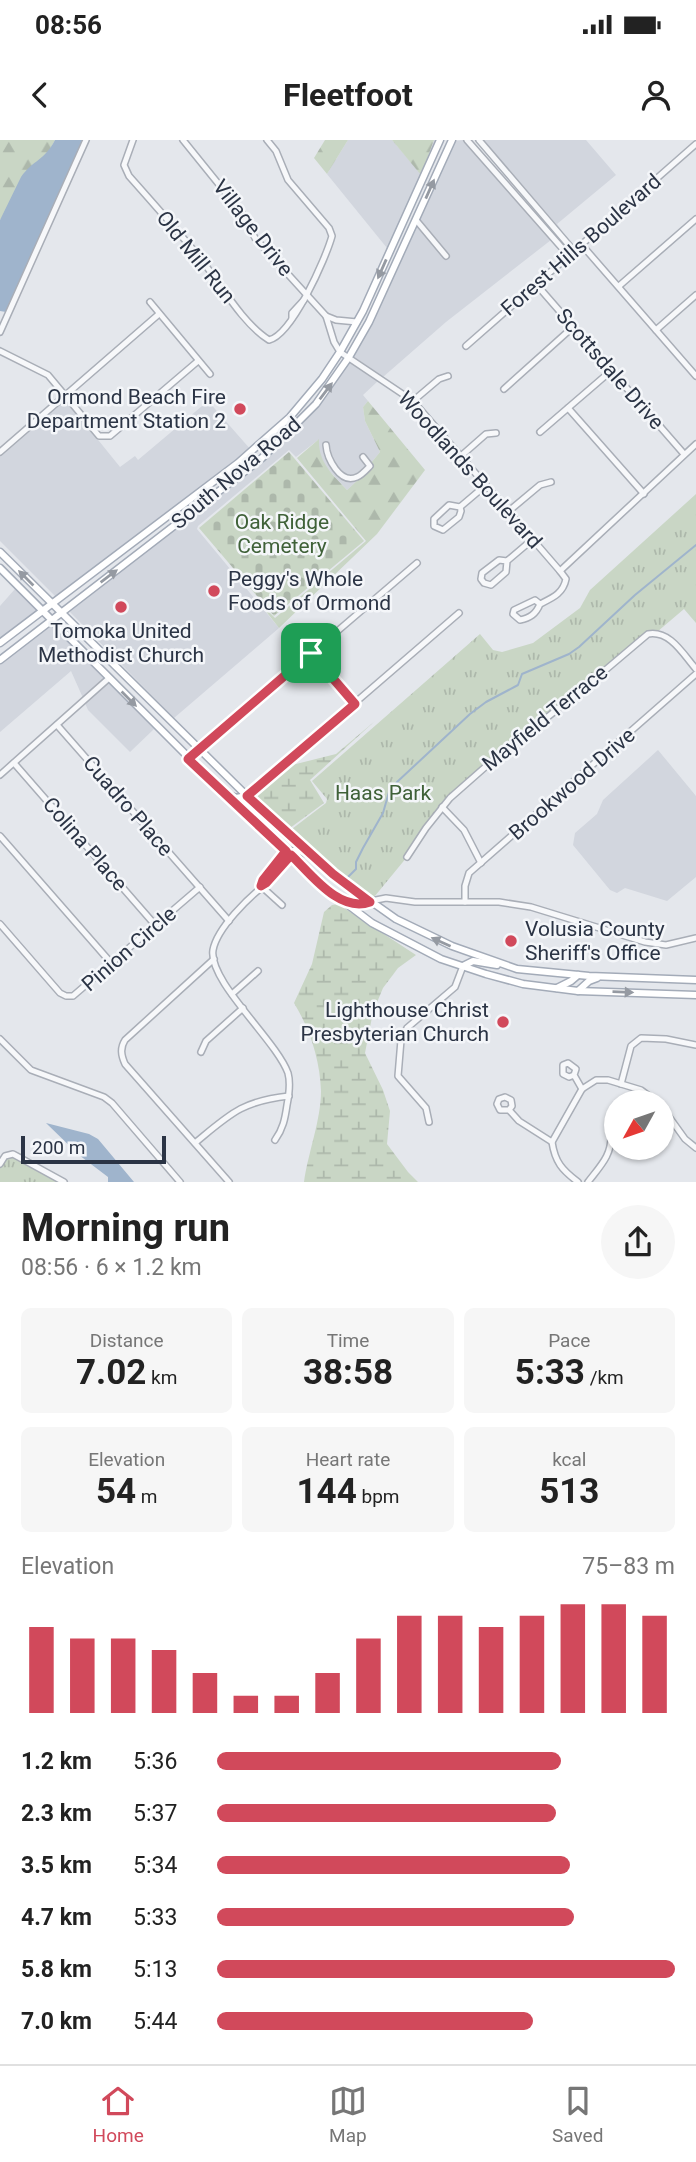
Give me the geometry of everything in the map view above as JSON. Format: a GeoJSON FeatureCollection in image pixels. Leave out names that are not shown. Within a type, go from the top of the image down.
{"type":"FeatureCollection","features":[{"type":"Feature","properties":{"kind":"main road","name":"South Nova Road"},"geometry":{"type":"LineString","coordinates":[[0,643],[255,449],[302,404],[340,352],[357,322],[440,140]]}},
{"type":"Feature","properties":{"kind":"main road","name":"South Nova Road"},"geometry":{"type":"LineString","coordinates":[[0,660],[262,458],[313,407],[349,357],[373,315],[452,140]]}},
{"type":"Feature","properties":{"kind":"main road"},"geometry":{"type":"LineString","coordinates":[[412,202],[416,220]]}},
{"type":"Feature","properties":{"kind":"main road"},"geometry":{"type":"LineString","coordinates":[[157,539],[159,529],[167,517]]}},
{"type":"Feature","properties":{"kind":"main road"},"geometry":{"type":"LineString","coordinates":[[0,552],[247,796],[370,902],[410,927],[516,969]]}},
{"type":"Feature","properties":{"kind":"main road"},"geometry":{"type":"LineString","coordinates":[[0,568],[222,792],[344,902],[388,932],[441,958],[503,979],[578,991],[696,995]]}},
{"type":"Feature","properties":{"kind":"main road"},"geometry":{"type":"LineString","coordinates":[[222,792],[236,797],[247,796]]}},
{"type":"Feature","properties":{"kind":"main road"},"geometry":{"type":"LineString","coordinates":[[288,853],[300,851],[315,857]]}},
{"type":"Feature","properties":{"kind":"main road"},"geometry":{"type":"LineString","coordinates":[[344,902],[357,905],[370,902]]}},
{"type":"Feature","properties":{"kind":"main road"},"geometry":{"type":"LineString","coordinates":[[441,958],[454,957],[465,951]]}},
{"type":"Feature","properties":{"kind":"main road"},"geometry":{"type":"LineString","coordinates":[[463,966],[472,961],[516,969],[578,975],[696,980]]}},
{"type":"Feature","properties":{"kind":"main road"},"geometry":{"type":"LineString","coordinates":[[555,988],[578,975]]}},
{"type":"Feature","properties":{"kind":"main road"},"geometry":{"type":"LineString","coordinates":[[578,991],[589,981],[603,976]]}},
{"type":"Feature","properties":{"kind":"street"},"geometry":{"type":"LineString","coordinates":[[0,332],[86,140]]}},
{"type":"Feature","properties":{"kind":"street","name":"Old Mill Run"},"geometry":{"type":"LineString","coordinates":[[133,140],[124,165],[129,176],[261,335],[269,340],[276,338],[305,297],[332,236],[288,180],[276,151],[267,140]]}},
{"type":"Feature","properties":{"kind":"street","name":"Village Drive"},"geometry":{"type":"LineString","coordinates":[[183,140],[242,213],[255,238],[305,297],[326,316],[340,352]]}},
{"type":"Feature","properties":{"kind":"street"},"geometry":{"type":"LineString","coordinates":[[467,140],[569,256]]}},
{"type":"Feature","properties":{"kind":"street"},"geometry":{"type":"LineString","coordinates":[[479,140],[574,251]]}},
{"type":"Feature","properties":{"kind":"street","name":"Forest Hills Boulevard"},"geometry":{"type":"LineString","coordinates":[[466,346],[696,144]]}},
{"type":"Feature","properties":{"kind":"street"},"geometry":{"type":"LineString","coordinates":[[510,189],[517,183]]}},
{"type":"Feature","properties":{"kind":"street"},"geometry":{"type":"LineString","coordinates":[[532,214],[538,208]]}},
{"type":"Feature","properties":{"kind":"street"},"geometry":{"type":"LineString","coordinates":[[619,286],[696,219]]}},
{"type":"Feature","properties":{"kind":"street"},"geometry":{"type":"LineString","coordinates":[[416,220],[446,256]]}},
{"type":"Feature","properties":{"kind":"street"},"geometry":{"type":"LineString","coordinates":[[581,244],[696,376]]}},
{"type":"Feature","properties":{"kind":"street","name":"Scottsdale Drive"},"geometry":{"type":"LineString","coordinates":[[536,284],[684,454]]}},
{"type":"Feature","properties":{"kind":"street"},"geometry":{"type":"LineString","coordinates":[[656,330],[696,295]]}},
{"type":"Feature","properties":{"kind":"street"},"geometry":{"type":"LineString","coordinates":[[149,302],[210,374]]}},
{"type":"Feature","properties":{"kind":"street"},"geometry":{"type":"LineString","coordinates":[[0,452],[159,314]]}},
{"type":"Feature","properties":{"kind":"street"},"geometry":{"type":"LineString","coordinates":[[326,316],[357,322]]}},
{"type":"Feature","properties":{"kind":"street"},"geometry":{"type":"LineString","coordinates":[[504,389],[573,327]]}},
{"type":"Feature","properties":{"kind":"street"},"geometry":{"type":"LineString","coordinates":[[0,351],[42,371],[99,436],[110,436],[198,361]]}},
{"type":"Feature","properties":{"kind":"street","name":"Woodlands Boulevard"},"geometry":{"type":"LineString","coordinates":[[340,352],[412,401],[560,570]]}},
{"type":"Feature","properties":{"kind":"street"},"geometry":{"type":"LineString","coordinates":[[540,432],[612,370]]}},
{"type":"Feature","properties":{"kind":"street"},"geometry":{"type":"LineString","coordinates":[[412,401],[439,379],[448,376]]}},
{"type":"Feature","properties":{"kind":"street"},"geometry":{"type":"LineString","coordinates":[[568,408],[644,494]]}},
{"type":"Feature","properties":{"kind":"street"},"geometry":{"type":"LineString","coordinates":[[461,456],[486,434],[496,433]]}},
{"type":"Feature","properties":{"kind":"street"},"geometry":{"type":"LineString","coordinates":[[540,604],[535,600],[519,607],[514,610],[515,618],[526,619],[537,612],[540,604],[559,594],[566,579],[560,570],[696,444]]}},
{"type":"Feature","properties":{"kind":"street"},"geometry":{"type":"LineString","coordinates":[[326,445],[332,464],[343,475],[351,478],[358,477],[370,466],[363,457]]}},
{"type":"Feature","properties":{"kind":"street"},"geometry":{"type":"LineString","coordinates":[[255,449],[262,458]]}},
{"type":"Feature","properties":{"kind":"street"},"geometry":{"type":"LineString","coordinates":[[509,511],[540,485],[551,482]]}},
{"type":"Feature","properties":{"kind":"street"},"geometry":{"type":"LineString","coordinates":[[460,507],[449,505],[434,519],[434,526],[443,530],[460,515],[460,507],[486,485]]}},
{"type":"Feature","properties":{"kind":"street"},"geometry":{"type":"LineString","coordinates":[[507,561],[499,559],[482,573],[481,579],[484,583],[491,585],[506,572],[507,561],[533,539]]}},
{"type":"Feature","properties":{"kind":"street"},"geometry":{"type":"LineString","coordinates":[[188,759],[417,563]]}},
{"type":"Feature","properties":{"kind":"street"},"geometry":{"type":"LineString","coordinates":[[247,796],[459,614]]}},
{"type":"Feature","properties":{"kind":"street","name":"Mayfield Terrace"},"geometry":{"type":"LineString","coordinates":[[407,857],[442,807],[492,761],[648,634],[657,632],[667,636],[696,669]]}},
{"type":"Feature","properties":{"kind":"street"},"geometry":{"type":"LineString","coordinates":[[311,653],[355,704]]}},
{"type":"Feature","properties":{"kind":"street","name":"Brookwood Drive"},"geometry":{"type":"LineString","coordinates":[[465,902],[465,886],[469,873],[696,674]]}},
{"type":"Feature","properties":{"kind":"street"},"geometry":{"type":"LineString","coordinates":[[0,775],[108,679]]}},
{"type":"Feature","properties":{"kind":"street","name":"Cuadro Place"},"geometry":{"type":"LineString","coordinates":[[57,725],[229,920]]}},
{"type":"Feature","properties":{"kind":"street","name":"Colina Place"},"geometry":{"type":"LineString","coordinates":[[14,763],[156,926]]}},
{"type":"Feature","properties":{"kind":"street"},"geometry":{"type":"LineString","coordinates":[[442,807],[464,830],[481,863]]}},
{"type":"Feature","properties":{"kind":"street"},"geometry":{"type":"LineString","coordinates":[[0,836],[112,964]]}},
{"type":"Feature","properties":{"kind":"street"},"geometry":{"type":"LineString","coordinates":[[275,1140],[283,1128],[289,1096],[288,1074],[281,1058],[222,980],[213,950],[229,920],[288,853]]}},
{"type":"Feature","properties":{"kind":"street"},"geometry":{"type":"LineString","coordinates":[[261,886],[282,905]]}},
{"type":"Feature","properties":{"kind":"street","name":"Pinion Circle"},"geometry":{"type":"LineString","coordinates":[[0,923],[60,993],[73,996],[200,887]]}},
{"type":"Feature","properties":{"kind":"street"},"geometry":{"type":"LineString","coordinates":[[370,902],[386,898],[415,902],[499,902],[531,907],[645,942],[666,945],[696,937]]}},
{"type":"Feature","properties":{"kind":"street"},"geometry":{"type":"LineString","coordinates":[[214,958],[124,1040],[121,1046],[125,1063],[229,1182]]}},
{"type":"Feature","properties":{"kind":"street"},"geometry":{"type":"LineString","coordinates":[[429,1122],[426,1108],[398,1076],[401,1040],[407,1028],[455,987],[463,966]]}},
{"type":"Feature","properties":{"kind":"street"},"geometry":{"type":"LineString","coordinates":[[232,994],[258,971]]}},
{"type":"Feature","properties":{"kind":"street"},"geometry":{"type":"LineString","coordinates":[[201,1052],[206,1041],[243,1008]]}},
{"type":"Feature","properties":{"kind":"street"},"geometry":{"type":"LineString","coordinates":[[621,1084],[631,1046],[641,1038],[666,1039],[696,1045]]}},
{"type":"Feature","properties":{"kind":"street"},"geometry":{"type":"LineString","coordinates":[[0,1039],[31,1070],[104,1097],[180,1182]]}},
{"type":"Feature","properties":{"kind":"street"},"geometry":{"type":"LineString","coordinates":[[574,1075],[582,1088]]}},
{"type":"Feature","properties":{"kind":"street"},"geometry":{"type":"LineString","coordinates":[[578,1182],[556,1163],[552,1142],[582,1088],[596,1080],[608,1080],[641,1090]]}},
{"type":"Feature","properties":{"kind":"street"},"geometry":{"type":"LineString","coordinates":[[195,1143],[234,1110],[253,1101],[289,1096]]}},
{"type":"Feature","properties":{"kind":"street"},"geometry":{"type":"LineString","coordinates":[[509,1110],[519,1121],[552,1142]]}},
{"type":"Feature","properties":{"kind":"street"},"geometry":{"type":"LineString","coordinates":[[674,1124],[685,1139],[696,1148]]}},
{"type":"Feature","properties":{"kind":"street"},"geometry":{"type":"LineString","coordinates":[[0,1164],[5,1156],[13,1154],[64,1182]]}},
{"type":"Feature","properties":{"kind":"street"},"geometry":{"type":"LineString","coordinates":[[588,1182],[604,1160]]}},
{"type":"Feature","properties":{"kind":"shaded area"},"geometry":{"type":"Polygon","coordinates":[[[348,140],[392,140],[421,174],[434,140],[437,140],[358,314],[387,248],[327,174],[348,140]]]}},
{"type":"Feature","properties":{"kind":"shaded area"},"geometry":{"type":"Polygon","coordinates":[[[463,140],[551,240],[446,322],[383,377],[353,356],[381,305],[416,225],[445,260],[449,256],[419,219],[454,141],[463,140]]]}},
{"type":"Feature","properties":{"kind":"shaded area"},"geometry":{"type":"Polygon","coordinates":[[[483,140],[586,140],[616,175],[557,224],[562,231],[483,140]]]}},
{"type":"Feature","properties":{"kind":"shaded area"},"geometry":{"type":"Polygon","coordinates":[[[350,361],[378,381],[363,395],[368,401],[363,407],[365,421],[380,452],[371,463],[363,454],[360,457],[367,466],[351,475],[344,473],[334,463],[329,442],[324,443],[329,465],[341,477],[349,481],[366,473],[347,490],[325,466],[318,450],[318,440],[296,457],[289,450],[198,526],[197,529],[279,628],[174,718],[70,612],[66,613],[266,458],[318,405],[350,361]]]}},
{"type":"Feature","properties":{"kind":"shaded area"},"geometry":{"type":"Polygon","coordinates":[[[65,399],[120,467],[135,456],[138,460],[208,401],[251,450],[56,597],[0,541],[0,454],[65,399]]]}},
{"type":"Feature","properties":{"kind":"shaded area"},"geometry":{"type":"Polygon","coordinates":[[[15,589],[39,610],[0,640],[0,606],[15,589]]]}},
{"type":"Feature","properties":{"kind":"shaded area"},"geometry":{"type":"Polygon","coordinates":[[[52,624],[104,679],[83,698],[71,671],[0,732],[0,663],[52,624]]]}},
{"type":"Feature","properties":{"kind":"shaded area"},"geometry":{"type":"Polygon","coordinates":[[[108,682],[154,729],[130,752],[88,710],[85,703],[108,682]]]}},
{"type":"Feature","properties":{"kind":"shaded area"},"geometry":{"type":"Polygon","coordinates":[[[658,750],[696,796],[696,877],[667,901],[625,888],[617,893],[610,890],[573,845],[575,833],[597,814],[603,800],[658,750]]]}},
{"type":"Feature","properties":{"kind":"green space"},"geometry":{"type":"Polygon","coordinates":[[[0,140],[55,140],[0,220],[0,140]]]}},
{"type":"Feature","properties":{"kind":"green space"},"geometry":{"type":"Polygon","coordinates":[[[325,140],[348,140],[327,174],[314,158],[325,140]]]}},
{"type":"Feature","properties":{"kind":"green space"},"geometry":{"type":"Polygon","coordinates":[[[392,140],[434,140],[421,175],[392,140]]]}},
{"type":"Feature","properties":{"kind":"green space"},"geometry":{"type":"Polygon","coordinates":[[[368,401],[425,470],[377,534],[279,628],[257,600],[275,618],[366,541],[297,458],[319,439],[323,461],[347,490],[372,467],[371,463],[380,452],[365,421],[363,407],[368,401]]]}},
{"type":"Feature","properties":{"kind":"green space","name":"Oak Ridge Cemetery"},"geometry":{"type":"Polygon","coordinates":[[[289,452],[364,541],[274,616],[199,528],[289,452]]]}},
{"type":"Feature","properties":{"kind":"green space","name":"Haas Park"},"geometry":{"type":"Polygon","coordinates":[[[696,494],[696,623],[684,609],[657,632],[648,634],[450,798],[370,902],[288,832],[326,803],[327,799],[312,781],[480,634],[493,650],[502,652],[533,643],[580,608],[590,590],[696,494]]]}},
{"type":"Feature","properties":{"kind":"green space"},"geometry":{"type":"Polygon","coordinates":[[[375,721],[310,780],[324,803],[290,828],[253,796],[292,765],[336,754],[375,721]]]}},
{"type":"Feature","properties":{"kind":"green space"},"geometry":{"type":"Polygon","coordinates":[[[338,904],[416,955],[398,968],[383,988],[373,1012],[365,1053],[390,1111],[387,1144],[418,1182],[304,1182],[321,1091],[313,1045],[294,1003],[312,964],[324,912],[332,905],[338,904]]]}},
{"type":"Feature","properties":{"kind":"green space"},"geometry":{"type":"Polygon","coordinates":[[[9,1151],[20,1153],[67,1182],[0,1182],[0,1159],[9,1151]]]}},
{"type":"Feature","properties":{"kind":"water"},"geometry":{"type":"Polygon","coordinates":[[[55,140],[83,140],[6,312],[0,311],[0,220],[21,177],[47,152],[55,140]]]}},
{"type":"Feature","properties":{"kind":"water"},"geometry":{"type":"Polygon","coordinates":[[[46,1123],[89,1134],[98,1139],[134,1182],[108,1182],[108,1177],[79,1155],[46,1123]]]}},
{"type":"Feature","properties":{"kind":"waterway"},"geometry":{"type":"LineString","coordinates":[[348,877],[356,869],[356,862],[383,813],[389,792],[397,782],[470,714],[518,685],[522,674],[579,647],[635,595],[696,545]]}},
{"type":"Feature","properties":{"kind":"place","name":"Ormond Beach Fire Department Station 2"},"geometry":{"type":"Point","coordinates":[240,409]}},
{"type":"Feature","properties":{"kind":"place","name":"Peggy's Whole Foods of Ormond"},"geometry":{"type":"Point","coordinates":[214,591]}},
{"type":"Feature","properties":{"kind":"place","name":"Tomoka United Methodist Church"},"geometry":{"type":"Point","coordinates":[121,607]}},
{"type":"Feature","properties":{"kind":"place","name":"Volusia County Sheriff's Office"},"geometry":{"type":"Point","coordinates":[511,941]}},
{"type":"Feature","properties":{"kind":"place","name":"Lighthouse Christ Presbyterian Church"},"geometry":{"type":"Point","coordinates":[503,1022]}},
{"type":"Feature","properties":{"kind":"route"},"geometry":{"type":"LineString","coordinates":[[311,653],[355,704],[247,796],[333,874],[370,902],[363,904],[344,902],[291,855],[261,886],[286,851],[188,759],[311,653]]}}]}
